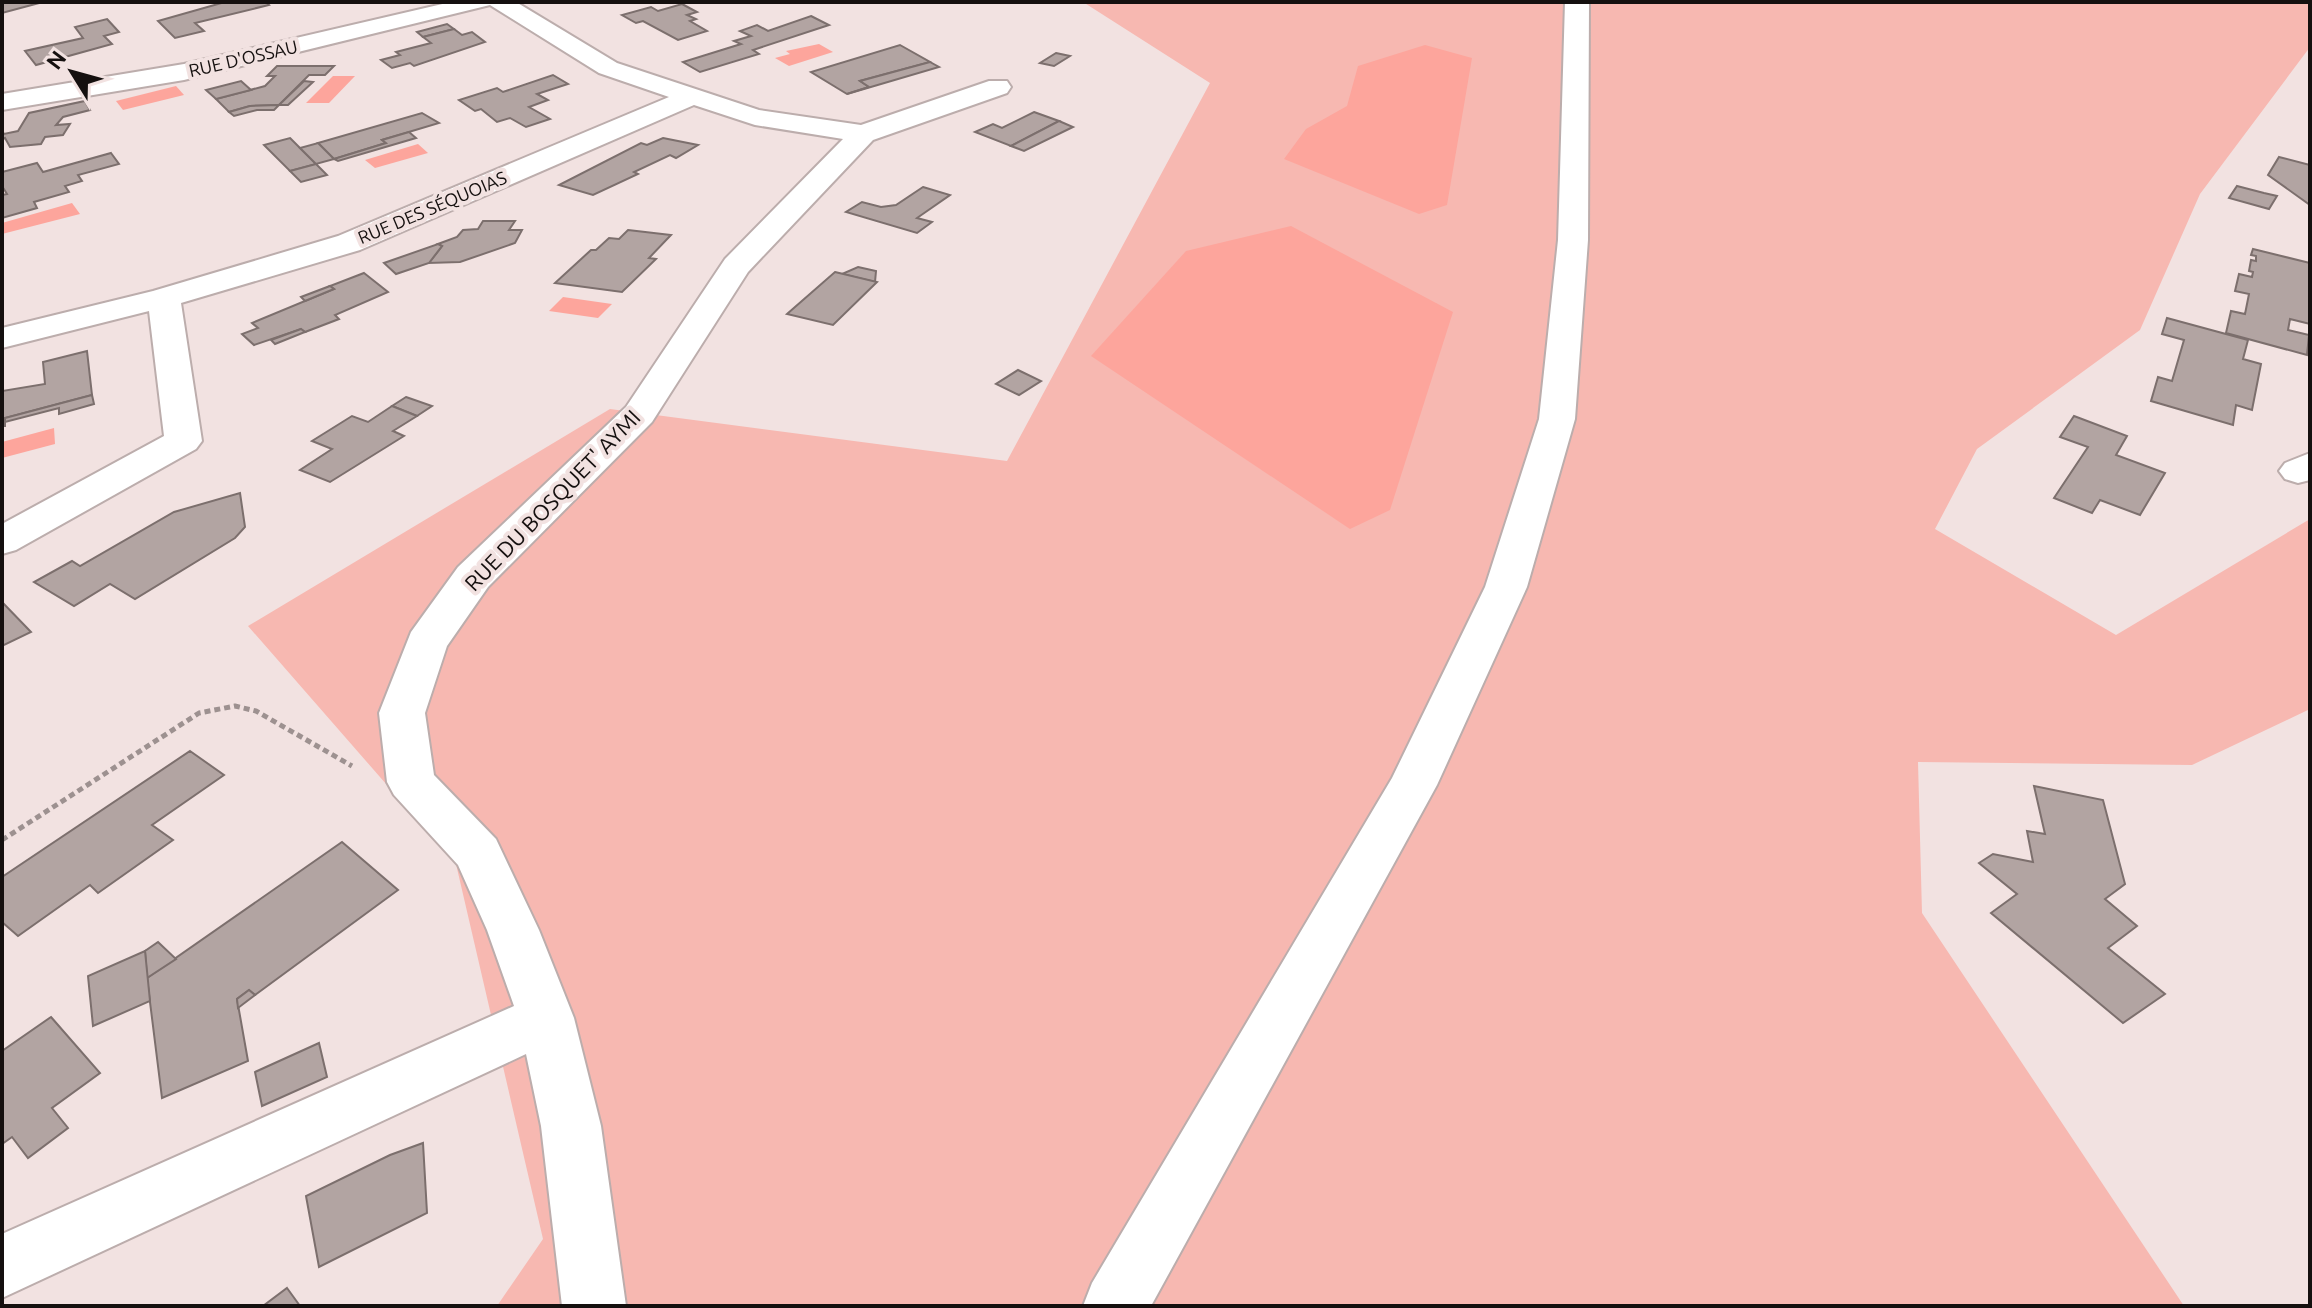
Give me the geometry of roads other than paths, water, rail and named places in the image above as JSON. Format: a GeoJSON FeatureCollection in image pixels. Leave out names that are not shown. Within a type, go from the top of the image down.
{"type":"FeatureCollection","features":[{"type":"Feature","properties":{"kind":"street","name":"RUE D'OSSAU"},"geometry":{"type":"LineString","coordinates":[[2,102],[184,72],[481,2]]}},
{"type":"Feature","properties":{"kind":"street"},"geometry":{"type":"LineString","coordinates":[[500,2],[608,68],[755,117],[863,134]]}},
{"type":"Feature","properties":{"kind":"street"},"geometry":{"type":"LineString","coordinates":[[1115,1306],[1413,785],[1506,587],[1557,419],[1573,240],[1577,2]]}},
{"type":"Feature","properties":{"kind":"street","name":"RUE DU BOSQUET' AYMI"},"geometry":{"type":"LineString","coordinates":[[546,1018],[513,930],[478,853],[411,782],[402,713],[426,643],[473,577],[639,414],[736,266],[863,134],[998,87]]}},
{"type":"Feature","properties":{"kind":"street","name":"RUE DES SÉQUOIAS"},"geometry":{"type":"LineString","coordinates":[[2,338],[164,298],[349,243],[693,96]]}},
{"type":"Feature","properties":{"kind":"street"},"geometry":{"type":"LineString","coordinates":[[2,541],[183,441],[164,298]]}},
{"type":"Feature","properties":{"kind":"street"},"geometry":{"type":"LineString","coordinates":[[2,1266],[546,1018],[571,1126],[594,1306]]}}]}
